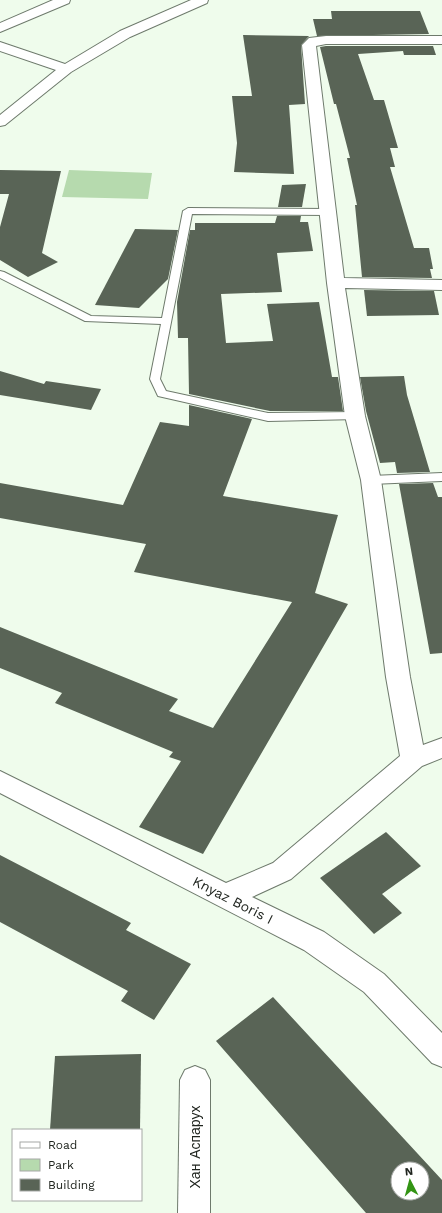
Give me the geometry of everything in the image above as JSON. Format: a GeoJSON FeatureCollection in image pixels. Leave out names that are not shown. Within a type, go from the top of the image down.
{"type":"FeatureCollection","features":[{"type":"Feature","properties":{"kind":"street"},"geometry":{"type":"LineString","coordinates":[[0,28],[64,0]]}},
{"type":"Feature","properties":{"kind":"street"},"geometry":{"type":"LineString","coordinates":[[0,122],[66,69],[125,34],[202,0]]}},
{"type":"Feature","properties":{"kind":"street"},"geometry":{"type":"LineString","coordinates":[[412,759],[398,678],[371,480],[356,416],[336,282],[309,45],[314,41],[326,40],[442,40]]}},
{"type":"Feature","properties":{"kind":"street"},"geometry":{"type":"LineString","coordinates":[[0,46],[66,69]]}},
{"type":"Feature","properties":{"kind":"street"},"geometry":{"type":"LineString","coordinates":[[336,282],[442,285]]}},
{"type":"Feature","properties":{"kind":"street"},"geometry":{"type":"LineString","coordinates":[[226,896],[282,871],[412,759],[442,748]]}},
{"type":"Feature","properties":{"kind":"street","name":"Knyaz Boris I"},"geometry":{"type":"LineString","coordinates":[[0,781],[314,940],[374,983],[442,1053]]}},
{"type":"Feature","properties":{"kind":"street","name":"Хан Аспарух"},"geometry":{"type":"LineString","coordinates":[[194,1213],[195,1080]]}},
{"type":"Feature","properties":{"kind":"lane"},"geometry":{"type":"LineString","coordinates":[[329,212],[188,212],[155,379],[162,394],[268,417],[356,416]]}},
{"type":"Feature","properties":{"kind":"lane"},"geometry":{"type":"LineString","coordinates":[[0,274],[89,319],[167,321]]}},
{"type":"Feature","properties":{"kind":"lane"},"geometry":{"type":"LineString","coordinates":[[371,480],[442,477]]}},
{"type":"Feature","properties":{"kind":"green space"},"geometry":{"type":"Polygon","coordinates":[[[69,170],[152,173],[148,199],[62,197],[69,170]]]}},
{"type":"Feature","properties":{"kind":"building"},"geometry":{"type":"Polygon","coordinates":[[[331,11],[420,11],[429,34],[317,36],[313,19],[332,19],[331,11]]]}},
{"type":"Feature","properties":{"kind":"building"},"geometry":{"type":"Polygon","coordinates":[[[243,35],[309,36],[301,45],[305,104],[289,105],[294,174],[234,172],[237,143],[232,96],[252,96],[243,35]]]}},
{"type":"Feature","properties":{"kind":"building"},"geometry":{"type":"Polygon","coordinates":[[[433,46],[436,55],[404,55],[403,51],[358,54],[374,100],[384,100],[398,148],[390,148],[395,167],[390,167],[414,248],[429,248],[433,269],[430,269],[432,278],[362,277],[355,205],[357,205],[347,158],[350,158],[336,104],[334,104],[320,47],[433,46]]]}},
{"type":"Feature","properties":{"kind":"building"},"geometry":{"type":"Polygon","coordinates":[[[0,170],[61,171],[42,253],[58,262],[28,277],[0,260],[0,227],[9,194],[0,194],[0,170]]]}},
{"type":"Feature","properties":{"kind":"building"},"geometry":{"type":"Polygon","coordinates":[[[306,184],[302,207],[278,207],[282,185],[306,184]]]}},
{"type":"Feature","properties":{"kind":"building"},"geometry":{"type":"Polygon","coordinates":[[[277,216],[301,216],[300,222],[308,222],[313,251],[277,253],[282,292],[221,294],[226,343],[273,341],[267,304],[319,302],[332,377],[338,377],[343,411],[270,411],[189,394],[188,338],[178,338],[177,302],[190,230],[195,230],[195,223],[275,223],[277,216]]]}},
{"type":"Feature","properties":{"kind":"building"},"geometry":{"type":"Polygon","coordinates":[[[135,229],[178,230],[168,279],[139,308],[95,305],[135,229]]]}},
{"type":"Feature","properties":{"kind":"building"},"geometry":{"type":"Polygon","coordinates":[[[364,290],[434,291],[439,315],[367,316],[364,290]]]}},
{"type":"Feature","properties":{"kind":"building"},"geometry":{"type":"Polygon","coordinates":[[[0,371],[44,384],[46,381],[101,389],[91,410],[0,395],[0,371]]]}},
{"type":"Feature","properties":{"kind":"building"},"geometry":{"type":"Polygon","coordinates":[[[404,376],[407,395],[430,472],[397,473],[395,462],[380,463],[366,411],[360,377],[404,376]]]}},
{"type":"Feature","properties":{"kind":"building"},"geometry":{"type":"Polygon","coordinates":[[[189,405],[252,419],[223,496],[338,515],[315,593],[348,604],[203,854],[139,827],[181,761],[169,757],[173,752],[55,703],[62,693],[0,668],[0,627],[178,699],[169,711],[213,728],[292,602],[134,572],[146,544],[0,518],[0,483],[123,505],[160,422],[189,426],[189,405]]]}},
{"type":"Feature","properties":{"kind":"building"},"geometry":{"type":"Polygon","coordinates":[[[433,483],[438,497],[442,497],[442,653],[430,654],[399,484],[433,483]]]}},
{"type":"Feature","properties":{"kind":"building"},"geometry":{"type":"Polygon","coordinates":[[[386,832],[421,866],[382,894],[402,913],[374,934],[320,878],[386,832]]]}},
{"type":"Feature","properties":{"kind":"building"},"geometry":{"type":"Polygon","coordinates":[[[0,855],[131,923],[126,930],[191,964],[154,1020],[121,1001],[128,991],[0,922],[0,855]]]}},
{"type":"Feature","properties":{"kind":"building"},"geometry":{"type":"Polygon","coordinates":[[[273,997],[424,1161],[390,1161],[390,1201],[430,1201],[430,1167],[442,1180],[442,1213],[366,1213],[216,1041],[273,997]]]}},
{"type":"Feature","properties":{"kind":"building"},"geometry":{"type":"Polygon","coordinates":[[[141,1054],[140,1129],[50,1129],[55,1056],[141,1054]]]}}]}
